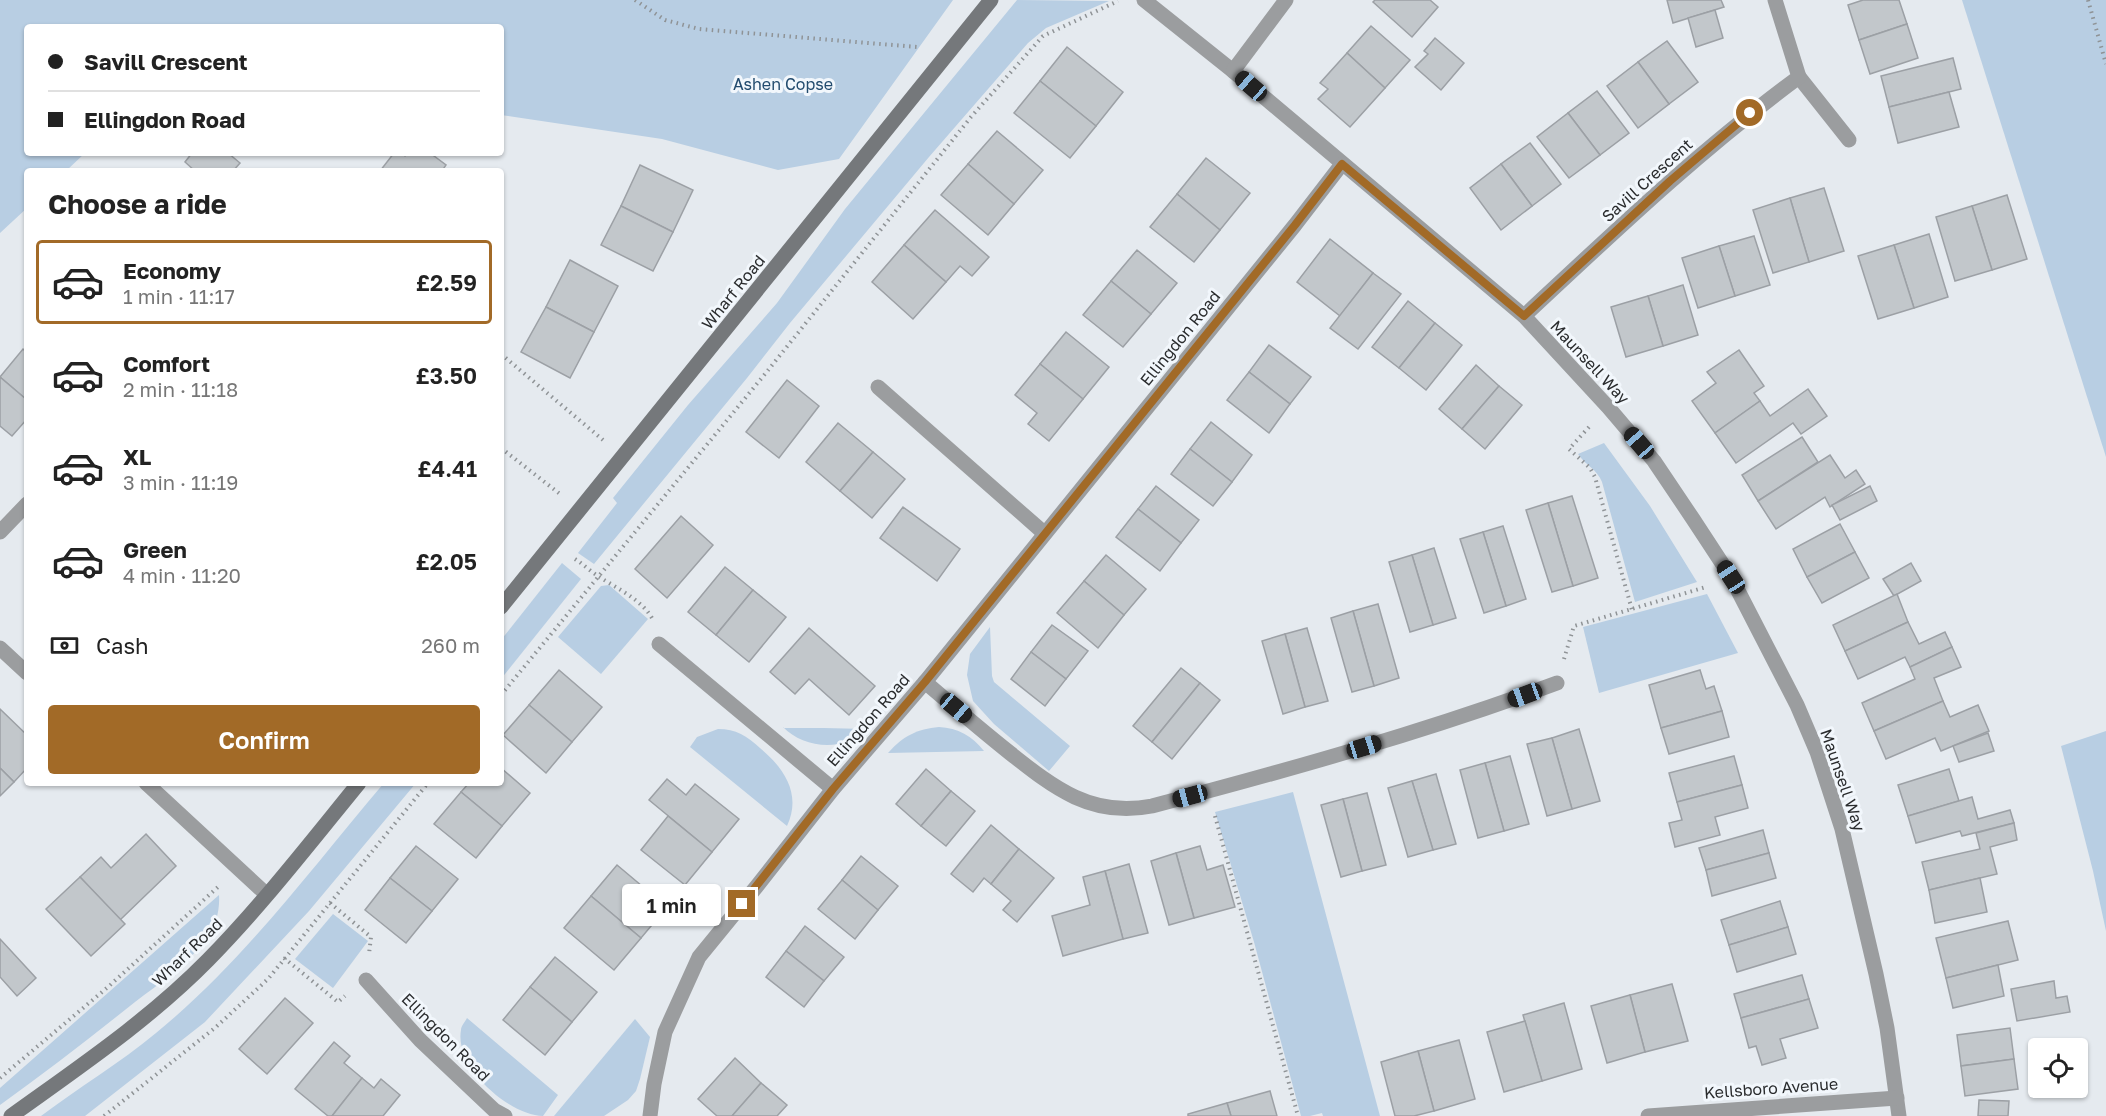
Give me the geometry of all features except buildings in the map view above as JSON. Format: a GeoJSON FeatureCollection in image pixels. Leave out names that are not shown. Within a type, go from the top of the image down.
{"type":"FeatureCollection","features":[{"type":"Feature","properties":{"kind":"main road","name":"Wharf Road"},"geometry":{"type":"LineString","coordinates":[[504,603],[991,0]]}},
{"type":"Feature","properties":{"kind":"main road","name":"Wharf Road"},"geometry":{"type":"LineString","coordinates":[[11,1116],[149,1014],[207,961],[356,786]]}},
{"type":"Feature","properties":{"kind":"street","name":"Maunsell Way"},"geometry":{"type":"LineString","coordinates":[[1144,0],[1233,71],[1524,316],[1608,407],[1654,462],[1731,577],[1797,705],[1817,752],[1842,828],[1876,974],[1887,1028],[1899,1116]]}},
{"type":"Feature","properties":{"kind":"street"},"geometry":{"type":"LineString","coordinates":[[1233,71],[1286,0]]}},
{"type":"Feature","properties":{"kind":"street"},"geometry":{"type":"LineString","coordinates":[[1775,0],[1800,77],[1849,140]]}},
{"type":"Feature","properties":{"kind":"street","name":"Savill Crescent"},"geometry":{"type":"LineString","coordinates":[[1524,316],[1670,181],[1750,113],[1800,77]]}},
{"type":"Feature","properties":{"kind":"street","name":"Ellingdon Road"},"geometry":{"type":"LineString","coordinates":[[650,1116],[665,1032],[699,957],[833,789],[925,682],[1288,234],[1342,164]]}},
{"type":"Feature","properties":{"kind":"street"},"geometry":{"type":"LineString","coordinates":[[878,387],[1044,533]]}},
{"type":"Feature","properties":{"kind":"street"},"geometry":{"type":"LineString","coordinates":[[0,532],[24,507]]}},
{"type":"Feature","properties":{"kind":"street","name":"Ellingdon Road"},"geometry":{"type":"LineString","coordinates":[[659,644],[833,789]]}},
{"type":"Feature","properties":{"kind":"street"},"geometry":{"type":"LineString","coordinates":[[0,648],[24,670]]}},
{"type":"Feature","properties":{"kind":"street"},"geometry":{"type":"LineString","coordinates":[[925,682],[1047,782],[1088,803],[1120,810],[1135,810],[1208,791],[1408,734],[1557,683]]}},
{"type":"Feature","properties":{"kind":"street"},"geometry":{"type":"LineString","coordinates":[[149,786],[266,894]]}},
{"type":"Feature","properties":{"kind":"street","name":"Ellingdon Road"},"geometry":{"type":"LineString","coordinates":[[366,980],[420,1041],[495,1110],[505,1116]]}},
{"type":"Feature","properties":{"kind":"street","name":"Kellsboro Avenue"},"geometry":{"type":"LineString","coordinates":[[1648,1116],[1897,1098]]}},
{"type":"Feature","properties":{"kind":"path"},"geometry":{"type":"LineString","coordinates":[[635,0],[665,20],[699,29],[951,50]]}},
{"type":"Feature","properties":{"kind":"path"},"geometry":{"type":"LineString","coordinates":[[504,690],[765,374],[971,117],[1043,36],[1120,0]]}},
{"type":"Feature","properties":{"kind":"path"},"geometry":{"type":"LineString","coordinates":[[2088,0],[2106,64]]}},
{"type":"Feature","properties":{"kind":"path"},"geometry":{"type":"LineString","coordinates":[[504,357],[606,442]]}},
{"type":"Feature","properties":{"kind":"path"},"geometry":{"type":"LineString","coordinates":[[1608,407],[1569,449],[1590,468],[1595,477],[1632,610]]}},
{"type":"Feature","properties":{"kind":"path"},"geometry":{"type":"LineString","coordinates":[[504,450],[564,498]]}},
{"type":"Feature","properties":{"kind":"path"},"geometry":{"type":"LineString","coordinates":[[553,542],[649,612],[659,644]]}},
{"type":"Feature","properties":{"kind":"path"},"geometry":{"type":"LineString","coordinates":[[1557,683],[1574,626],[1700,590],[1731,577]]}},
{"type":"Feature","properties":{"kind":"path"},"geometry":{"type":"LineString","coordinates":[[104,1116],[216,1027],[268,979],[426,786]]}},
{"type":"Feature","properties":{"kind":"path"},"geometry":{"type":"LineString","coordinates":[[1208,791],[1298,1116]]}},
{"type":"Feature","properties":{"kind":"path"},"geometry":{"type":"LineString","coordinates":[[0,1078],[117,979],[213,892],[237,867]]}},
{"type":"Feature","properties":{"kind":"path"},"geometry":{"type":"LineString","coordinates":[[284,958],[338,1002],[366,980],[371,937],[330,903]]}},
{"type":"Feature","properties":{"kind":"path"},"geometry":{"type":"LineString","coordinates":[[0,1070],[4,1074]]}},
{"type":"Feature","properties":{"kind":"green space","name":"Ashen Copse"},"geometry":{"type":"Polygon","coordinates":[[[0,0],[953,0],[839,159],[778,170],[662,139],[504,115],[504,24],[24,24],[24,156],[82,156],[69,168],[24,168],[24,211],[0,233],[0,0]]]}},
{"type":"Feature","properties":{"kind":"green space"},"geometry":{"type":"Polygon","coordinates":[[[1017,0],[1109,1],[1046,28],[1028,43],[790,323],[594,564],[578,553],[617,503],[613,498],[688,405],[777,303],[845,209],[1017,0]]]}},
{"type":"Feature","properties":{"kind":"green space"},"geometry":{"type":"Polygon","coordinates":[[[1962,0],[2106,0],[2106,457],[1962,0]]]}},
{"type":"Feature","properties":{"kind":"green space"},"geometry":{"type":"Polygon","coordinates":[[[1604,443],[1650,506],[1697,582],[1635,602],[1602,482],[1578,454],[1604,443]]]}},
{"type":"Feature","properties":{"kind":"green space"},"geometry":{"type":"Polygon","coordinates":[[[562,563],[581,579],[504,675],[504,636],[562,563]]]}},
{"type":"Feature","properties":{"kind":"green space"},"geometry":{"type":"Polygon","coordinates":[[[609,585],[648,619],[601,674],[558,637],[601,586],[609,585]]]}},
{"type":"Feature","properties":{"kind":"green space"},"geometry":{"type":"Polygon","coordinates":[[[1707,594],[1738,653],[1599,693],[1583,627],[1707,594]]]}},
{"type":"Feature","properties":{"kind":"green space"},"geometry":{"type":"Polygon","coordinates":[[[990,627],[994,682],[1070,746],[1049,771],[994,724],[973,701],[967,675],[970,654],[990,627]]]}},
{"type":"Feature","properties":{"kind":"green space"},"geometry":{"type":"Polygon","coordinates":[[[783,727],[866,729],[847,742],[824,745],[801,740],[783,727]]]}},
{"type":"Feature","properties":{"kind":"green space"},"geometry":{"type":"Polygon","coordinates":[[[939,727],[964,734],[984,751],[888,753],[911,734],[939,727]]]}},
{"type":"Feature","properties":{"kind":"green space"},"geometry":{"type":"Polygon","coordinates":[[[718,729],[730,730],[746,737],[769,756],[783,773],[791,793],[792,803],[787,826],[690,747],[697,737],[718,729]]]}},
{"type":"Feature","properties":{"kind":"green space"},"geometry":{"type":"Polygon","coordinates":[[[2106,731],[2106,931],[2061,746],[2106,731]]]}},
{"type":"Feature","properties":{"kind":"green space"},"geometry":{"type":"Polygon","coordinates":[[[382,786],[413,786],[309,911],[205,1022],[85,1116],[41,1116],[156,1033],[218,976],[276,913],[382,786]]]}},
{"type":"Feature","properties":{"kind":"green space"},"geometry":{"type":"Polygon","coordinates":[[[1293,792],[1380,1116],[1323,1116],[1322,1113],[1301,1116],[1254,942],[1215,812],[1293,792]]]}},
{"type":"Feature","properties":{"kind":"green space"},"geometry":{"type":"Polygon","coordinates":[[[219,895],[218,912],[213,928],[207,938],[182,965],[0,1105],[0,1088],[219,895]]]}},
{"type":"Feature","properties":{"kind":"green space"},"geometry":{"type":"Polygon","coordinates":[[[333,914],[368,941],[333,988],[295,959],[333,914]]]}},
{"type":"Feature","properties":{"kind":"green space"},"geometry":{"type":"Polygon","coordinates":[[[467,1018],[558,1095],[543,1116],[515,1108],[487,1087],[475,1073],[466,1059],[461,1044],[461,1028],[467,1018]]]}},
{"type":"Feature","properties":{"kind":"green space"},"geometry":{"type":"Polygon","coordinates":[[[635,1019],[650,1037],[636,1091],[628,1100],[604,1116],[554,1116],[635,1019]]]}},
{"type":"Feature","properties":{"kind":"route"},"geometry":{"type":"LineString","coordinates":[[742,904],[833,789],[925,682],[1342,164],[1524,316],[1670,181],[1750,113]]}}]}
